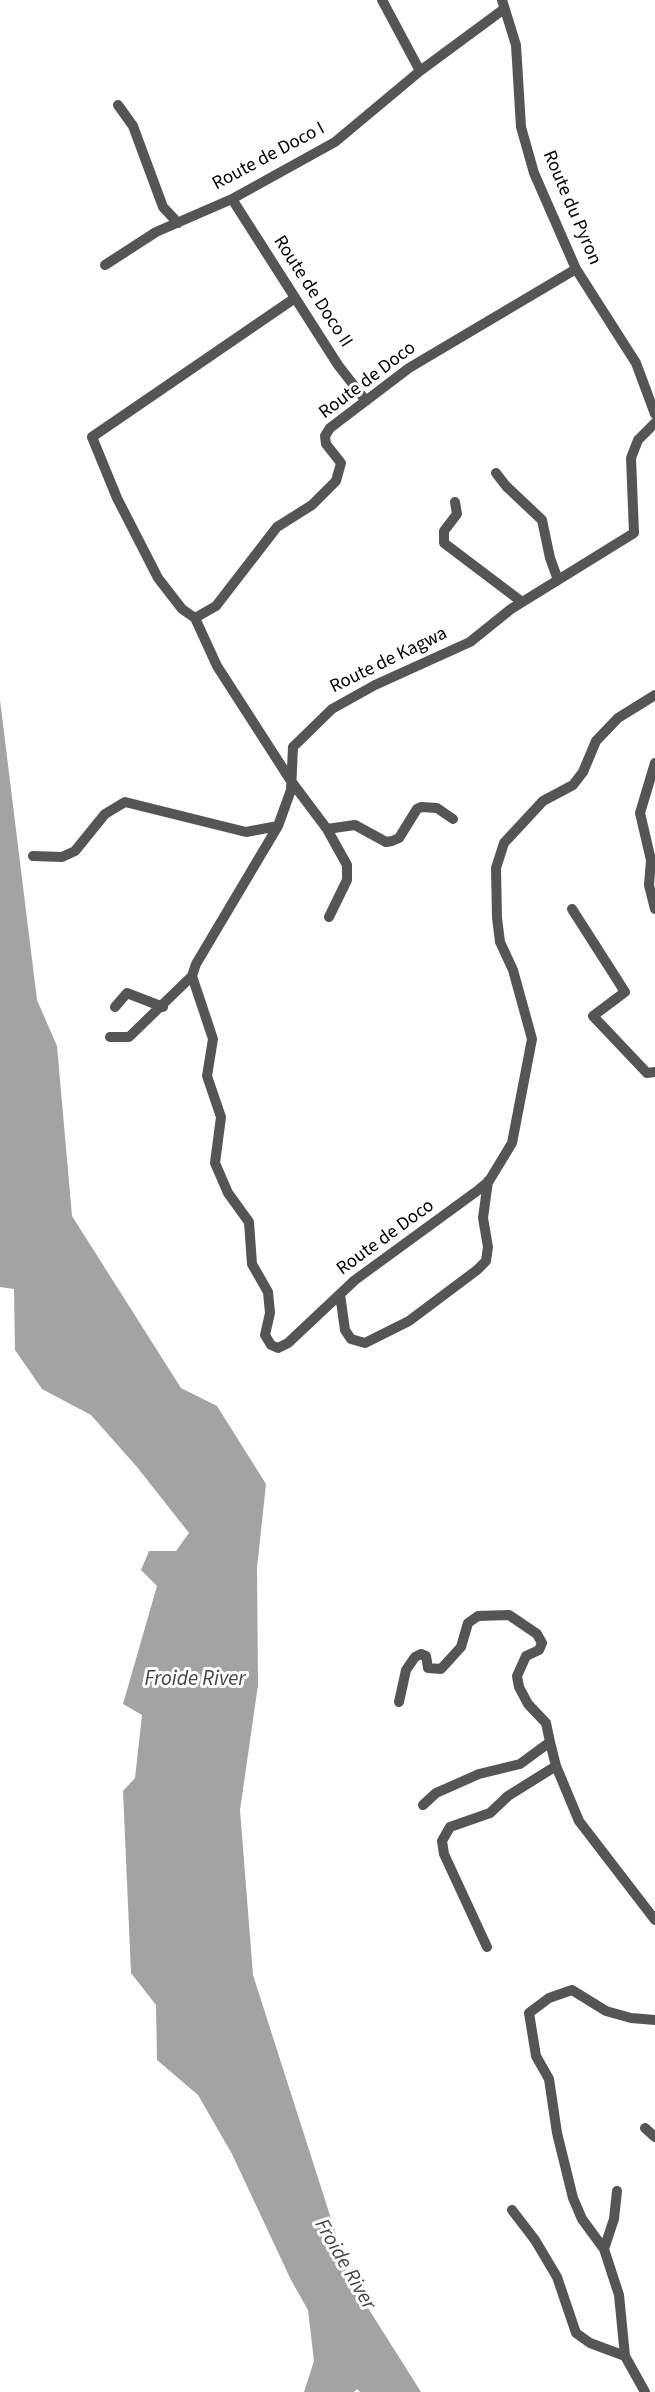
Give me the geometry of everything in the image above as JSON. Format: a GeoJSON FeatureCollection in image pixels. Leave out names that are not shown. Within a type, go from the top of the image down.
{"type":"FeatureCollection","features":[{"type":"Feature","properties":{"kind":"street"},"geometry":{"type":"LineString","coordinates":[[382,0],[420,71]]}},
{"type":"Feature","properties":{"kind":"street","name":"Route de Doco I"},"geometry":{"type":"LineString","coordinates":[[105,265],[178,223],[232,199],[335,142],[503,4]]}},
{"type":"Feature","properties":{"kind":"street","name":"Route du Pyron"},"geometry":{"type":"LineString","coordinates":[[503,4],[520,64],[521,127],[527,149],[576,269],[636,363],[655,414]]}},
{"type":"Feature","properties":{"kind":"street"},"geometry":{"type":"LineString","coordinates":[[118,104],[133,126],[163,207],[178,223]]}},
{"type":"Feature","properties":{"kind":"street","name":"Route de Doco II"},"geometry":{"type":"LineString","coordinates":[[232,199],[366,401]]}},
{"type":"Feature","properties":{"kind":"street","name":"Route de Doco"},"geometry":{"type":"LineString","coordinates":[[195,618],[216,606],[277,527],[312,506],[336,481],[341,463],[326,444],[325,436],[330,428],[409,368],[576,269]]}},
{"type":"Feature","properties":{"kind":"street"},"geometry":{"type":"LineString","coordinates":[[296,298],[92,437],[117,498],[158,578],[183,609],[195,618],[217,666],[291,781],[327,829],[347,865],[347,880],[329,917]]}},
{"type":"Feature","properties":{"kind":"street","name":"Route de Kagwa"},"geometry":{"type":"LineString","coordinates":[[278,826],[291,781],[293,747],[332,709],[374,685],[470,642],[522,602],[634,533],[631,458],[638,440],[655,423]]}},
{"type":"Feature","properties":{"kind":"street"},"geometry":{"type":"LineString","coordinates":[[496,472],[499,479],[542,520],[558,580]]}},
{"type":"Feature","properties":{"kind":"street"},"geometry":{"type":"LineString","coordinates":[[455,502],[458,510],[444,531],[444,543],[522,602]]}},
{"type":"Feature","properties":{"kind":"street","name":"Route de Doco"},"geometry":{"type":"LineString","coordinates":[[192,976],[213,1039],[207,1076],[221,1117],[214,1149],[215,1163],[228,1193],[249,1222],[252,1264],[268,1292],[267,1341],[278,1348],[283,1347],[372,1267],[436,1224],[489,1181],[512,1143],[531,1039],[498,930],[496,869],[504,843],[542,801],[565,792],[573,785],[583,772],[596,741],[618,718],[655,695]]}},
{"type":"Feature","properties":{"kind":"street"},"geometry":{"type":"LineString","coordinates":[[655,763],[640,813],[651,860],[649,885],[655,909]]}},
{"type":"Feature","properties":{"kind":"street"},"geometry":{"type":"LineString","coordinates":[[33,856],[62,857],[75,851],[105,814],[125,802],[246,832],[278,826]]}},
{"type":"Feature","properties":{"kind":"street"},"geometry":{"type":"LineString","coordinates":[[327,829],[355,825],[386,842],[399,838],[417,809],[421,807],[437,808],[453,819]]}},
{"type":"Feature","properties":{"kind":"street"},"geometry":{"type":"LineString","coordinates":[[110,1037],[129,1037],[192,976],[196,964],[278,826]]}},
{"type":"Feature","properties":{"kind":"street"},"geometry":{"type":"LineString","coordinates":[[572,909],[625,992],[593,1016],[647,1073],[655,1072]]}},
{"type":"Feature","properties":{"kind":"street"},"geometry":{"type":"LineString","coordinates":[[115,1007],[127,993],[163,1007]]}},
{"type":"Feature","properties":{"kind":"street"},"geometry":{"type":"LineString","coordinates":[[340,1294],[345,1330],[351,1339],[365,1343],[409,1321],[477,1270],[486,1261],[488,1247],[483,1218],[489,1181]]}},
{"type":"Feature","properties":{"kind":"street"},"geometry":{"type":"LineString","coordinates":[[399,1702],[406,1670],[415,1657],[421,1654],[426,1656],[428,1668],[441,1670],[461,1647],[468,1623],[478,1616],[509,1615],[537,1634],[542,1643],[539,1650],[526,1656],[517,1676],[519,1687],[528,1704],[547,1723],[556,1766],[579,1821],[655,1920]]}},
{"type":"Feature","properties":{"kind":"street"},"geometry":{"type":"LineString","coordinates":[[423,1805],[436,1793],[479,1774],[520,1764],[550,1742]]}},
{"type":"Feature","properties":{"kind":"street"},"geometry":{"type":"LineString","coordinates":[[487,1947],[444,1854],[442,1841],[450,1827],[489,1813],[508,1796],[556,1766]]}},
{"type":"Feature","properties":{"kind":"street"},"geometry":{"type":"LineString","coordinates":[[645,2392],[625,2356],[619,2295],[604,2249],[582,2219],[573,2198],[549,2079],[537,2056],[529,2013],[549,1998],[572,1990],[606,2011],[631,2018],[655,2020]]}},
{"type":"Feature","properties":{"kind":"street"},"geometry":{"type":"LineString","coordinates":[[645,2128],[655,2137]]}},
{"type":"Feature","properties":{"kind":"street"},"geometry":{"type":"LineString","coordinates":[[604,2249],[614,2219],[617,2191]]}},
{"type":"Feature","properties":{"kind":"street"},"geometry":{"type":"LineString","coordinates":[[512,2210],[535,2240],[556,2277],[576,2333],[590,2343],[625,2356]]}},
{"type":"Feature","properties":{"kind":"water","name":"Froide River"},"geometry":{"type":"Polygon","coordinates":[[[0,700],[37,1000],[57,1046],[72,1216],[181,1388],[217,1406],[266,1484],[257,1568],[258,1685],[240,1810],[253,1975],[351,2281],[421,2392],[360,2392],[357,2389],[354,2392],[304,2392],[314,2361],[308,2310],[291,2280],[232,2154],[198,2095],[157,2060],[156,2005],[131,1973],[123,1791],[135,1778],[142,1715],[123,1704],[157,1586],[141,1570],[149,1551],[176,1551],[189,1533],[137,1467],[91,1415],[42,1389],[15,1350],[14,1289],[0,1287],[0,700]]]}}]}
